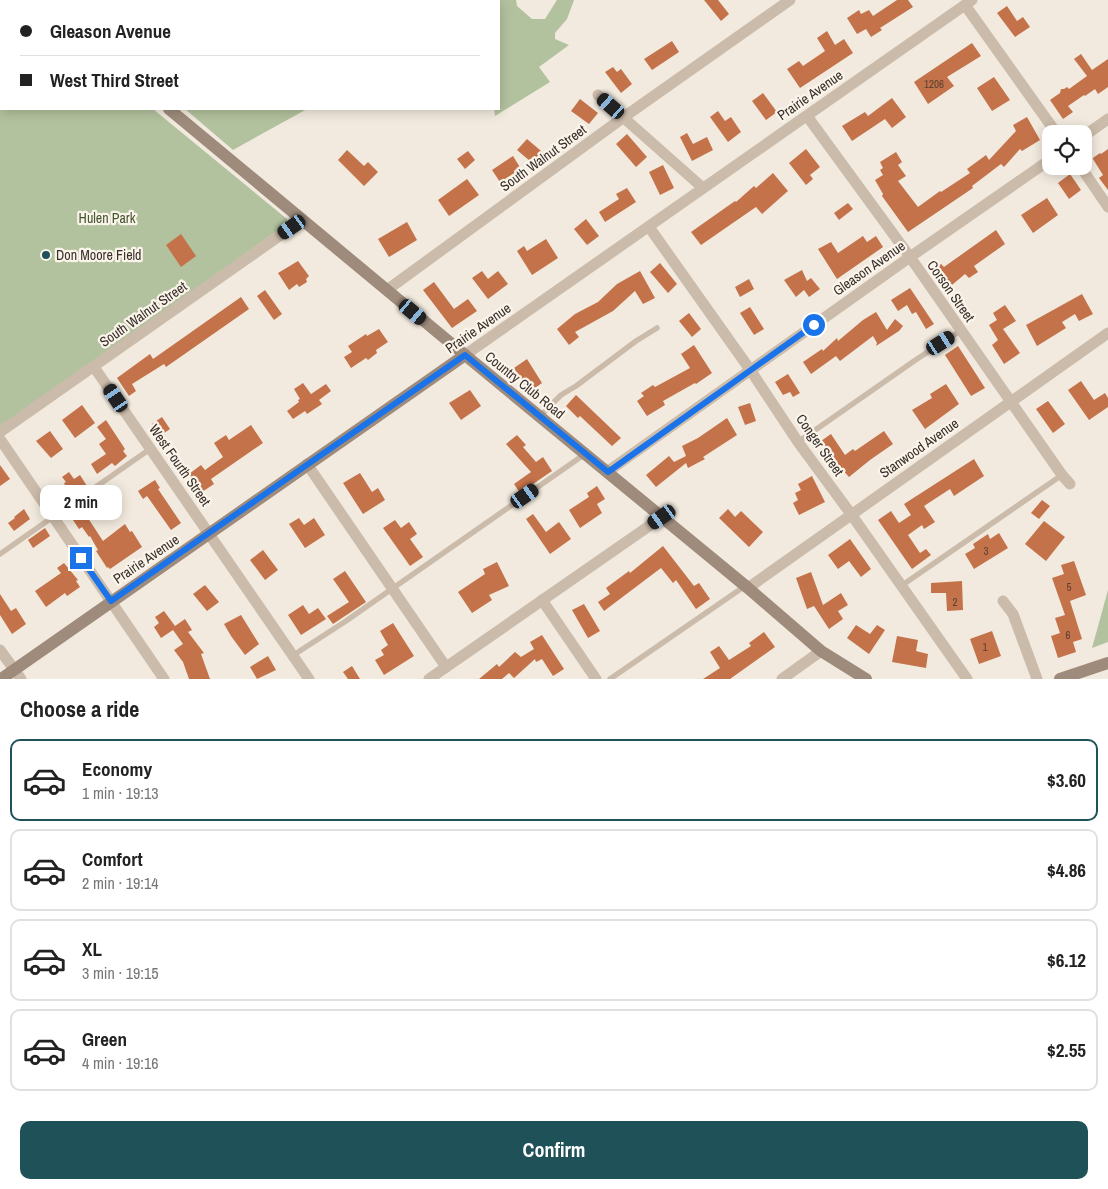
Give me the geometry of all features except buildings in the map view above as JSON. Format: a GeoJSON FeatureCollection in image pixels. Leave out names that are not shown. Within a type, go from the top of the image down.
{"type":"FeatureCollection","features":[{"type":"Feature","properties":{"kind":"main road","name":"Country Club Road"},"geometry":{"type":"LineString","coordinates":[[170,110],[821,650],[866,679]]}},
{"type":"Feature","properties":{"kind":"main road","name":"Prairie Avenue"},"geometry":{"type":"LineString","coordinates":[[1,679],[17,674],[111,601],[465,355]]}},
{"type":"Feature","properties":{"kind":"main road"},"geometry":{"type":"LineString","coordinates":[[1060,679],[1106,664]]}},
{"type":"Feature","properties":{"kind":"street","name":"South Walnut Street"},"geometry":{"type":"LineString","coordinates":[[387,290],[790,0]]}},
{"type":"Feature","properties":{"kind":"street"},"geometry":{"type":"LineString","coordinates":[[969,2],[1051,125]]}},
{"type":"Feature","properties":{"kind":"street","name":"Prairie Avenue"},"geometry":{"type":"LineString","coordinates":[[465,355],[969,2]]}},
{"type":"Feature","properties":{"kind":"street"},"geometry":{"type":"LineString","coordinates":[[598,95],[703,188]]}},
{"type":"Feature","properties":{"kind":"street","name":"Corson Street"},"geometry":{"type":"LineString","coordinates":[[807,116],[910,257],[960,331],[1070,484]]}},
{"type":"Feature","properties":{"kind":"street"},"geometry":{"type":"LineString","coordinates":[[1092,131],[1108,120]]}},
{"type":"Feature","properties":{"kind":"street","name":"Gleason Avenue"},"geometry":{"type":"LineString","coordinates":[[608,472],[1042,165]]}},
{"type":"Feature","properties":{"kind":"street"},"geometry":{"type":"LineString","coordinates":[[1086,175],[1108,207]]}},
{"type":"Feature","properties":{"kind":"street","name":"South Walnut Street"},"geometry":{"type":"LineString","coordinates":[[0,432],[302,220]]}},
{"type":"Feature","properties":{"kind":"street","name":"Conger Street"},"geometry":{"type":"LineString","coordinates":[[649,227],[751,371],[798,442],[852,514],[967,679]]}},
{"type":"Feature","properties":{"kind":"street","name":"Stanwood Avenue"},"geometry":{"type":"LineString","coordinates":[[746,587],[1108,333]]}},
{"type":"Feature","properties":{"kind":"street","name":"West Fourth Street"},"geometry":{"type":"LineString","coordinates":[[94,367],[309,679]]}},
{"type":"Feature","properties":{"kind":"street"},"geometry":{"type":"LineString","coordinates":[[0,439],[164,679]]}},
{"type":"Feature","properties":{"kind":"street"},"geometry":{"type":"LineString","coordinates":[[307,464],[390,588],[446,667]]}},
{"type":"Feature","properties":{"kind":"street"},"geometry":{"type":"LineString","coordinates":[[429,679],[662,517]]}},
{"type":"Feature","properties":{"kind":"street"},"geometry":{"type":"LineString","coordinates":[[542,600],[596,679]]}},
{"type":"Feature","properties":{"kind":"street"},"geometry":{"type":"LineString","coordinates":[[1003,601],[1013,614],[1037,679]]}},
{"type":"Feature","properties":{"kind":"street"},"geometry":{"type":"LineString","coordinates":[[0,650],[17,674]]}},
{"type":"Feature","properties":{"kind":"street"},"geometry":{"type":"LineString","coordinates":[[782,679],[821,650]]}},
{"type":"Feature","properties":{"kind":"lane"},"geometry":{"type":"LineString","coordinates":[[539,417],[561,395],[576,386],[636,340],[657,328]]}},
{"type":"Feature","properties":{"kind":"lane"},"geometry":{"type":"LineString","coordinates":[[798,442],[960,331]]}},
{"type":"Feature","properties":{"kind":"lane"},"geometry":{"type":"LineString","coordinates":[[0,554],[150,450]]}},
{"type":"Feature","properties":{"kind":"lane"},"geometry":{"type":"LineString","coordinates":[[292,656],[346,621],[390,588],[585,454]]}},
{"type":"Feature","properties":{"kind":"lane"},"geometry":{"type":"LineString","coordinates":[[901,586],[1062,475]]}},
{"type":"Feature","properties":{"kind":"lane"},"geometry":{"type":"LineString","coordinates":[[610,679],[746,587]]}},
{"type":"Feature","properties":{"kind":"green space"},"geometry":{"type":"Polygon","coordinates":[[[500,0],[516,0],[517,6],[532,19],[545,19],[557,0],[574,0],[567,19],[555,33],[555,39],[569,45],[539,67],[550,82],[495,116],[494,110],[500,110],[500,0]]]}},
{"type":"Feature","properties":{"kind":"green space","name":"Hulen Park"},"geometry":{"type":"Polygon","coordinates":[[[0,110],[154,110],[287,219],[287,224],[0,427],[0,110]]]}},
{"type":"Feature","properties":{"kind":"green space"},"geometry":{"type":"Polygon","coordinates":[[[186,110],[305,110],[233,150],[186,110]]]}},
{"type":"Feature","properties":{"kind":"green space"},"geometry":{"type":"Polygon","coordinates":[[[1108,590],[1108,642],[1092,648],[1108,590]]]}},
{"type":"Feature","properties":{"kind":"place","name":"Don Moore Field"},"geometry":{"type":"Point","coordinates":[46,255]}},
{"type":"Feature","properties":{"kind":"route"},"geometry":{"type":"LineString","coordinates":[[81,558],[111,601],[465,355],[608,472],[814,325]]}}]}
